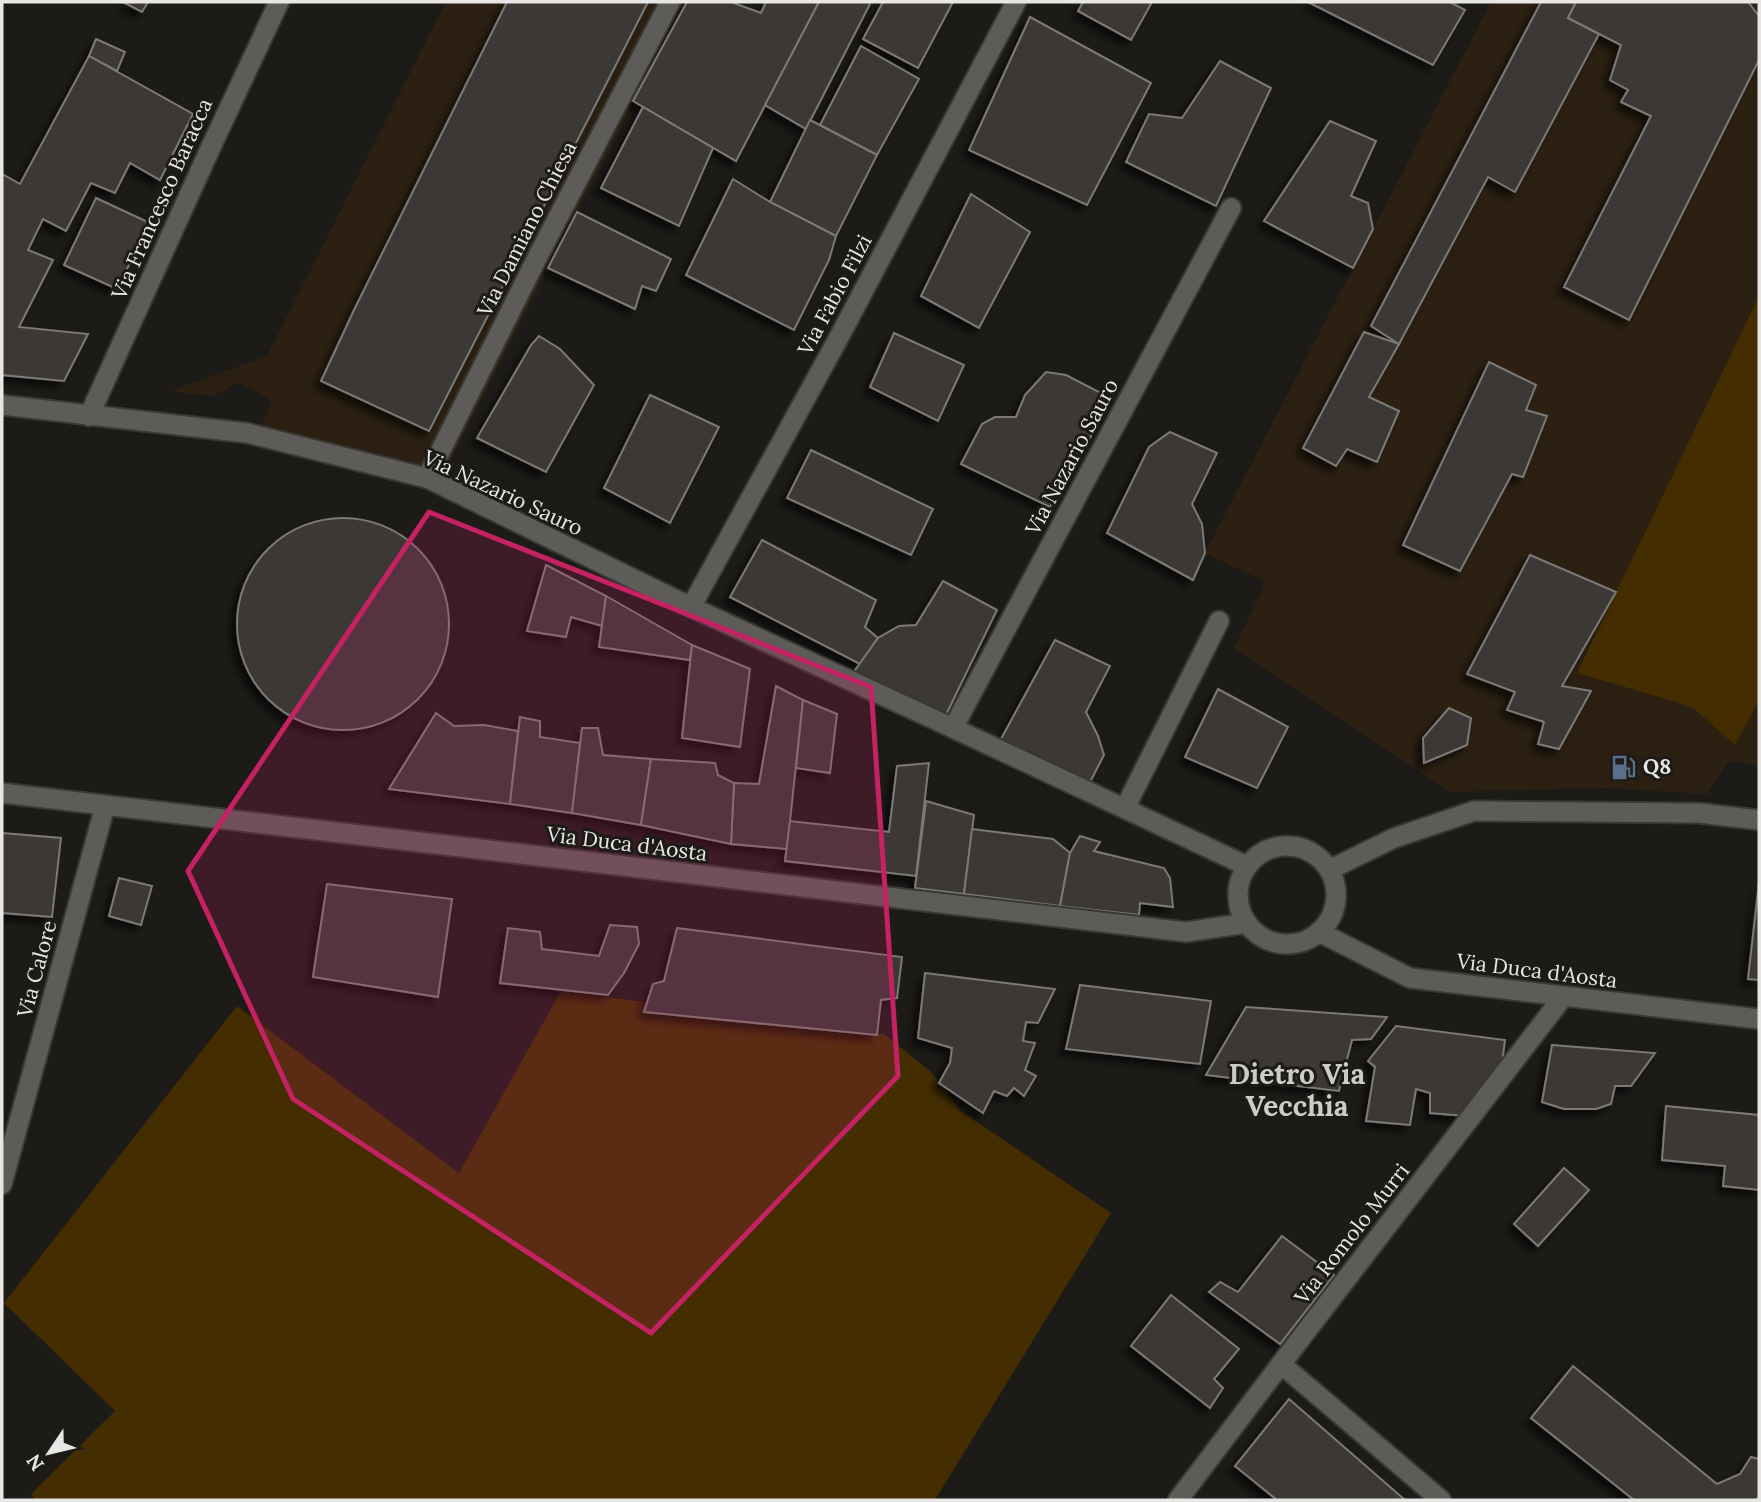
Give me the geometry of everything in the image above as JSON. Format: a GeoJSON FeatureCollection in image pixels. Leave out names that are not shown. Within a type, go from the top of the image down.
{"type":"FeatureCollection","features":[{"type":"Feature","properties":{"kind":"street","name":"Via Francesco Baracca"},"geometry":{"type":"LineString","coordinates":[[89,416],[209,149],[279,2]]}},
{"type":"Feature","properties":{"kind":"street","name":"Via Damiano Chiesa"},"geometry":{"type":"LineString","coordinates":[[426,478],[670,2]]}},
{"type":"Feature","properties":{"kind":"street","name":"Via Fabio Filzi"},"geometry":{"type":"LineString","coordinates":[[691,607],[837,341],[1016,2]]}},
{"type":"Feature","properties":{"kind":"street","name":"Via Nazario Sauro"},"geometry":{"type":"LineString","coordinates":[[953,728],[1231,208]]}},
{"type":"Feature","properties":{"kind":"street","name":"Via Nazario Sauro"},"geometry":{"type":"LineString","coordinates":[[2,405],[247,433],[426,478],[691,607],[1247,866]]}},
{"type":"Feature","properties":{"kind":"street"},"geometry":{"type":"LineString","coordinates":[[1125,808],[1219,621]]}},
{"type":"Feature","properties":{"kind":"street","name":"Via Duca d'Aosta"},"geometry":{"type":"LineString","coordinates":[[2,793],[1186,932],[1247,923]]}},
{"type":"Feature","properties":{"kind":"street","name":"Via Calore"},"geometry":{"type":"LineString","coordinates":[[2,1184],[104,806]]}},
{"type":"Feature","properties":{"kind":"street"},"geometry":{"type":"LineString","coordinates":[[1329,870],[1394,838],[1474,811],[1699,813],[1759,820]]}},
{"type":"Feature","properties":{"kind":"street"},"geometry":{"type":"LineString","coordinates":[[1285,846],[1302,849],[1317,857],[1329,870],[1335,886],[1334,906],[1328,922],[1305,941],[1288,944],[1264,939],[1250,928],[1241,914],[1237,898],[1239,881],[1247,866],[1268,849],[1285,846]]}},
{"type":"Feature","properties":{"kind":"street","name":"Via Duca d'Aosta"},"geometry":{"type":"LineString","coordinates":[[1319,932],[1410,978],[1759,1019]]}},
{"type":"Feature","properties":{"kind":"street","name":"Via Romolo Murri"},"geometry":{"type":"LineString","coordinates":[[1178,1500],[1563,997]]}},
{"type":"Feature","properties":{"kind":"street"},"geometry":{"type":"LineString","coordinates":[[1281,1364],[1441,1500]]}},
{"type":"Feature","properties":{"kind":"highlighted area"},"geometry":{"type":"Polygon","coordinates":[[[429,512],[871,687],[898,1076],[651,1333],[293,1099],[188,871],[429,512]]]}},
{"type":"Feature","properties":{"kind":"shaded area"},"geometry":{"type":"Polygon","coordinates":[[[446,2],[685,2],[444,473],[253,447],[272,401],[239,382],[212,396],[170,391],[267,356],[446,2]]]}},
{"type":"Feature","properties":{"kind":"shaded area"},"geometry":{"type":"Polygon","coordinates":[[[1491,2],[1759,2],[1759,296],[1577,673],[1692,707],[1735,745],[1759,701],[1759,766],[1729,761],[1707,794],[1604,788],[1450,792],[1234,648],[1266,582],[1205,553],[1491,2]]]}},
{"type":"Feature","properties":{"kind":"shaded area"},"geometry":{"type":"Polygon","coordinates":[[[1759,296],[1759,701],[1735,745],[1692,707],[1577,673],[1759,296]]]}},
{"type":"Feature","properties":{"kind":"shaded area"},"geometry":{"type":"Polygon","coordinates":[[[561,991],[884,1034],[930,1071],[961,1111],[1111,1213],[935,1500],[36,1500],[31,1494],[115,1411],[4,1303],[237,1006],[459,1173],[561,991]]]}},
{"type":"Feature","properties":{"kind":"building"},"geometry":{"type":"Polygon","coordinates":[[[123,2],[148,2],[142,12],[123,2]]]}},
{"type":"Feature","properties":{"kind":"building"},"geometry":{"type":"Polygon","coordinates":[[[507,2],[648,2],[429,431],[321,381],[507,2]]]}},
{"type":"Feature","properties":{"kind":"building"},"geometry":{"type":"Polygon","coordinates":[[[687,2],[731,2],[761,13],[766,2],[819,2],[736,161],[633,101],[687,2]]]}},
{"type":"Feature","properties":{"kind":"building"},"geometry":{"type":"Polygon","coordinates":[[[819,2],[871,2],[806,129],[765,105],[819,2]]]}},
{"type":"Feature","properties":{"kind":"building"},"geometry":{"type":"Polygon","coordinates":[[[883,2],[953,2],[918,68],[863,39],[883,2]]]}},
{"type":"Feature","properties":{"kind":"building"},"geometry":{"type":"Polygon","coordinates":[[[1083,2],[1152,2],[1131,40],[1078,11],[1083,2]]]}},
{"type":"Feature","properties":{"kind":"building"},"geometry":{"type":"Polygon","coordinates":[[[1308,2],[1450,2],[1465,10],[1433,65],[1308,2]]]}},
{"type":"Feature","properties":{"kind":"building"},"geometry":{"type":"Polygon","coordinates":[[[1541,2],[1576,2],[1568,18],[1599,34],[1515,192],[1488,177],[1399,344],[1371,326],[1541,2]]]}},
{"type":"Feature","properties":{"kind":"building"},"geometry":{"type":"Polygon","coordinates":[[[1576,2],[1748,2],[1759,16],[1759,60],[1629,320],[1564,287],[1651,116],[1621,102],[1628,90],[1610,80],[1621,45],[1568,18],[1576,2]]]}},
{"type":"Feature","properties":{"kind":"building"},"geometry":{"type":"Polygon","coordinates":[[[1030,17],[1151,83],[1087,205],[969,150],[1030,17]]]}},
{"type":"Feature","properties":{"kind":"building"},"geometry":{"type":"Polygon","coordinates":[[[96,39],[125,52],[117,71],[89,56],[96,39]]]}},
{"type":"Feature","properties":{"kind":"building"},"geometry":{"type":"Polygon","coordinates":[[[861,46],[919,79],[877,155],[820,125],[861,46]]]}},
{"type":"Feature","properties":{"kind":"building"},"geometry":{"type":"Polygon","coordinates":[[[89,56],[193,114],[160,180],[130,163],[115,193],[91,183],[66,231],[43,219],[28,250],[53,260],[19,327],[88,334],[64,381],[2,375],[2,174],[20,184],[89,56]]]}},
{"type":"Feature","properties":{"kind":"building"},"geometry":{"type":"Polygon","coordinates":[[[1220,61],[1271,88],[1216,206],[1126,162],[1149,114],[1182,118],[1220,61]]]}},
{"type":"Feature","properties":{"kind":"building"},"geometry":{"type":"Polygon","coordinates":[[[643,107],[713,148],[679,226],[601,188],[643,107]]]}},
{"type":"Feature","properties":{"kind":"building"},"geometry":{"type":"Polygon","coordinates":[[[810,120],[877,155],[836,236],[770,202],[810,120]]]}},
{"type":"Feature","properties":{"kind":"building"},"geometry":{"type":"Polygon","coordinates":[[[1330,121],[1376,141],[1351,196],[1368,203],[1373,229],[1353,268],[1264,221],[1330,121]]]}},
{"type":"Feature","properties":{"kind":"building"},"geometry":{"type":"Polygon","coordinates":[[[733,179],[770,202],[836,236],[829,260],[794,330],[686,275],[733,179]]]}},
{"type":"Feature","properties":{"kind":"building"},"geometry":{"type":"Polygon","coordinates":[[[971,194],[1030,232],[979,328],[921,296],[971,194]]]}},
{"type":"Feature","properties":{"kind":"building"},"geometry":{"type":"Polygon","coordinates":[[[96,198],[150,223],[117,289],[64,265],[96,198]]]}},
{"type":"Feature","properties":{"kind":"building"},"geometry":{"type":"Polygon","coordinates":[[[577,212],[671,259],[656,291],[642,286],[635,309],[548,268],[577,212]]]}},
{"type":"Feature","properties":{"kind":"building"},"geometry":{"type":"Polygon","coordinates":[[[1364,332],[1399,344],[1369,397],[1399,411],[1377,462],[1347,449],[1336,466],[1303,448],[1364,332]]]}},
{"type":"Feature","properties":{"kind":"building"},"geometry":{"type":"Polygon","coordinates":[[[894,333],[964,365],[938,421],[870,387],[894,333]]]}},
{"type":"Feature","properties":{"kind":"building"},"geometry":{"type":"Polygon","coordinates":[[[539,336],[560,349],[594,385],[546,472],[477,438],[531,345],[539,336]]]}},
{"type":"Feature","properties":{"kind":"building"},"geometry":{"type":"Polygon","coordinates":[[[1489,362],[1536,385],[1526,410],[1547,416],[1523,477],[1512,474],[1460,571],[1403,545],[1489,362]]]}},
{"type":"Feature","properties":{"kind":"building"},"geometry":{"type":"Polygon","coordinates":[[[1046,372],[1066,375],[1103,394],[1101,419],[1050,507],[961,464],[982,424],[995,417],[1016,417],[1025,395],[1046,372]]]}},
{"type":"Feature","properties":{"kind":"building"},"geometry":{"type":"Polygon","coordinates":[[[650,395],[719,427],[670,523],[604,488],[650,395]]]}},
{"type":"Feature","properties":{"kind":"building"},"geometry":{"type":"Polygon","coordinates":[[[1170,432],[1217,453],[1192,504],[1202,524],[1205,553],[1193,580],[1107,533],[1149,447],[1170,432]]]}},
{"type":"Feature","properties":{"kind":"building"},"geometry":{"type":"Polygon","coordinates":[[[811,450],[933,509],[911,555],[787,498],[811,450]]]}},
{"type":"Feature","properties":{"kind":"building"},"geometry":{"type":"Polygon","coordinates":[[[343,518],[384,526],[418,549],[441,583],[449,624],[441,665],[418,699],[384,722],[343,730],[302,722],[268,699],[245,665],[237,624],[245,583],[268,549],[302,526],[343,518]]]}},
{"type":"Feature","properties":{"kind":"building"},"geometry":{"type":"Polygon","coordinates":[[[762,540],[876,600],[865,627],[878,638],[860,664],[730,597],[762,540]]]}},
{"type":"Feature","properties":{"kind":"building"},"geometry":{"type":"Polygon","coordinates":[[[1530,555],[1616,592],[1562,686],[1591,691],[1559,749],[1538,744],[1544,722],[1507,710],[1515,692],[1467,674],[1530,555]]]}},
{"type":"Feature","properties":{"kind":"building"},"geometry":{"type":"Polygon","coordinates":[[[546,565],[606,596],[602,626],[571,617],[566,637],[527,631],[546,565]]]}},
{"type":"Feature","properties":{"kind":"building"},"geometry":{"type":"Polygon","coordinates":[[[943,581],[997,610],[942,723],[848,680],[878,638],[899,626],[916,625],[943,581]]]}},
{"type":"Feature","properties":{"kind":"building"},"geometry":{"type":"Polygon","coordinates":[[[606,596],[692,645],[690,660],[599,647],[606,596]]]}},
{"type":"Feature","properties":{"kind":"building"},"geometry":{"type":"Polygon","coordinates":[[[1055,640],[1110,666],[1086,712],[1104,755],[1086,790],[996,748],[1055,640]]]}},
{"type":"Feature","properties":{"kind":"building"},"geometry":{"type":"Polygon","coordinates":[[[692,645],[750,669],[740,747],[682,738],[692,645]]]}},
{"type":"Feature","properties":{"kind":"building"},"geometry":{"type":"Polygon","coordinates":[[[776,686],[803,700],[787,849],[731,844],[734,783],[759,784],[776,686]]]}},
{"type":"Feature","properties":{"kind":"building"},"geometry":{"type":"Polygon","coordinates":[[[1218,689],[1288,727],[1257,788],[1185,757],[1218,689]]]}},
{"type":"Feature","properties":{"kind":"building"},"geometry":{"type":"Polygon","coordinates":[[[803,700],[837,714],[830,773],[796,768],[803,700]]]}},
{"type":"Feature","properties":{"kind":"building"},"geometry":{"type":"Polygon","coordinates":[[[1449,708],[1471,718],[1467,745],[1424,763],[1423,738],[1449,708]]]}},
{"type":"Feature","properties":{"kind":"building"},"geometry":{"type":"Polygon","coordinates":[[[436,713],[454,726],[484,725],[518,731],[510,804],[389,789],[436,713]]]}},
{"type":"Feature","properties":{"kind":"building"},"geometry":{"type":"Polygon","coordinates":[[[520,717],[540,721],[540,737],[580,743],[572,813],[510,804],[520,717]]]}},
{"type":"Feature","properties":{"kind":"building"},"geometry":{"type":"Polygon","coordinates":[[[582,728],[598,728],[603,755],[651,759],[641,825],[572,813],[582,728]]]}},
{"type":"Feature","properties":{"kind":"building"},"geometry":{"type":"Polygon","coordinates":[[[651,759],[715,763],[718,775],[734,783],[731,844],[641,825],[651,759]]]}},
{"type":"Feature","properties":{"kind":"building"},"geometry":{"type":"Polygon","coordinates":[[[929,763],[916,876],[785,861],[790,821],[889,832],[897,766],[929,763]]]}},
{"type":"Feature","properties":{"kind":"building"},"geometry":{"type":"Polygon","coordinates":[[[926,801],[974,815],[964,894],[915,888],[926,801]]]}},
{"type":"Feature","properties":{"kind":"building"},"geometry":{"type":"Polygon","coordinates":[[[972,829],[1053,839],[1070,853],[1060,906],[964,894],[972,829]]]}},
{"type":"Feature","properties":{"kind":"building"},"geometry":{"type":"Polygon","coordinates":[[[2,833],[61,838],[52,917],[2,913],[2,833]]]}},
{"type":"Feature","properties":{"kind":"building"},"geometry":{"type":"Polygon","coordinates":[[[1080,836],[1100,842],[1094,851],[1164,868],[1170,878],[1173,907],[1140,903],[1139,915],[1060,906],[1070,853],[1080,836]]]}},
{"type":"Feature","properties":{"kind":"building"},"geometry":{"type":"Polygon","coordinates":[[[119,878],[152,886],[141,925],[109,916],[119,878]]]}},
{"type":"Feature","properties":{"kind":"building"},"geometry":{"type":"Polygon","coordinates":[[[1759,882],[1759,980],[1748,979],[1759,882]]]}},
{"type":"Feature","properties":{"kind":"building"},"geometry":{"type":"Polygon","coordinates":[[[327,884],[452,899],[438,997],[313,977],[327,884]]]}},
{"type":"Feature","properties":{"kind":"building"},"geometry":{"type":"Polygon","coordinates":[[[610,925],[637,927],[639,944],[624,973],[608,995],[500,983],[508,928],[540,932],[542,949],[599,956],[610,925]]]}},
{"type":"Feature","properties":{"kind":"building"},"geometry":{"type":"Polygon","coordinates":[[[677,928],[902,957],[897,998],[881,1000],[877,1035],[644,1012],[653,984],[664,981],[677,928]]]}},
{"type":"Feature","properties":{"kind":"building"},"geometry":{"type":"Polygon","coordinates":[[[925,973],[1055,989],[1038,1023],[1026,1022],[1023,1041],[1035,1043],[1025,1070],[1036,1076],[1024,1096],[1014,1088],[1007,1096],[994,1091],[983,1113],[939,1083],[950,1063],[952,1048],[918,1038],[925,973]]]}},
{"type":"Feature","properties":{"kind":"building"},"geometry":{"type":"Polygon","coordinates":[[[1080,985],[1211,1001],[1200,1064],[1066,1049],[1080,985]]]}},
{"type":"Feature","properties":{"kind":"building"},"geometry":{"type":"Polygon","coordinates":[[[1246,1007],[1387,1017],[1371,1039],[1352,1040],[1339,1091],[1206,1075],[1246,1007]]]}},
{"type":"Feature","properties":{"kind":"building"},"geometry":{"type":"Polygon","coordinates":[[[1396,1026],[1505,1040],[1501,1071],[1465,1116],[1430,1113],[1430,1093],[1416,1089],[1410,1125],[1366,1121],[1375,1067],[1368,1061],[1396,1026]]]}},
{"type":"Feature","properties":{"kind":"building"},"geometry":{"type":"Polygon","coordinates":[[[1552,1045],[1655,1053],[1631,1086],[1615,1086],[1611,1104],[1596,1109],[1564,1109],[1542,1102],[1552,1045]]]}},
{"type":"Feature","properties":{"kind":"building"},"geometry":{"type":"Polygon","coordinates":[[[1666,1106],[1759,1115],[1759,1190],[1723,1186],[1725,1166],[1662,1160],[1666,1106]]]}},
{"type":"Feature","properties":{"kind":"building"},"geometry":{"type":"Polygon","coordinates":[[[1564,1168],[1589,1190],[1538,1246],[1514,1224],[1564,1168]]]}},
{"type":"Feature","properties":{"kind":"building"},"geometry":{"type":"Polygon","coordinates":[[[1282,1236],[1334,1275],[1280,1344],[1209,1292],[1220,1282],[1238,1292],[1282,1236]]]}},
{"type":"Feature","properties":{"kind":"building"},"geometry":{"type":"Polygon","coordinates":[[[1171,1295],[1239,1349],[1214,1379],[1223,1388],[1210,1408],[1131,1346],[1171,1295]]]}},
{"type":"Feature","properties":{"kind":"building"},"geometry":{"type":"Polygon","coordinates":[[[1573,1366],[1717,1484],[1740,1474],[1751,1457],[1759,1459],[1759,1496],[1756,1500],[1634,1500],[1531,1418],[1573,1366]]]}},
{"type":"Feature","properties":{"kind":"building"},"geometry":{"type":"Polygon","coordinates":[[[1289,1399],[1405,1500],[1277,1500],[1235,1466],[1289,1399]]]}},
{"type":"Feature","properties":{"kind":"place","name":"Q8"},"geometry":{"type":"Point","coordinates":[1623,767]}},
{"type":"Feature","properties":{"kind":"district","name":"Dietro Via Vecchia"},"geometry":{"type":"Point","coordinates":[1297,1090]}}]}
